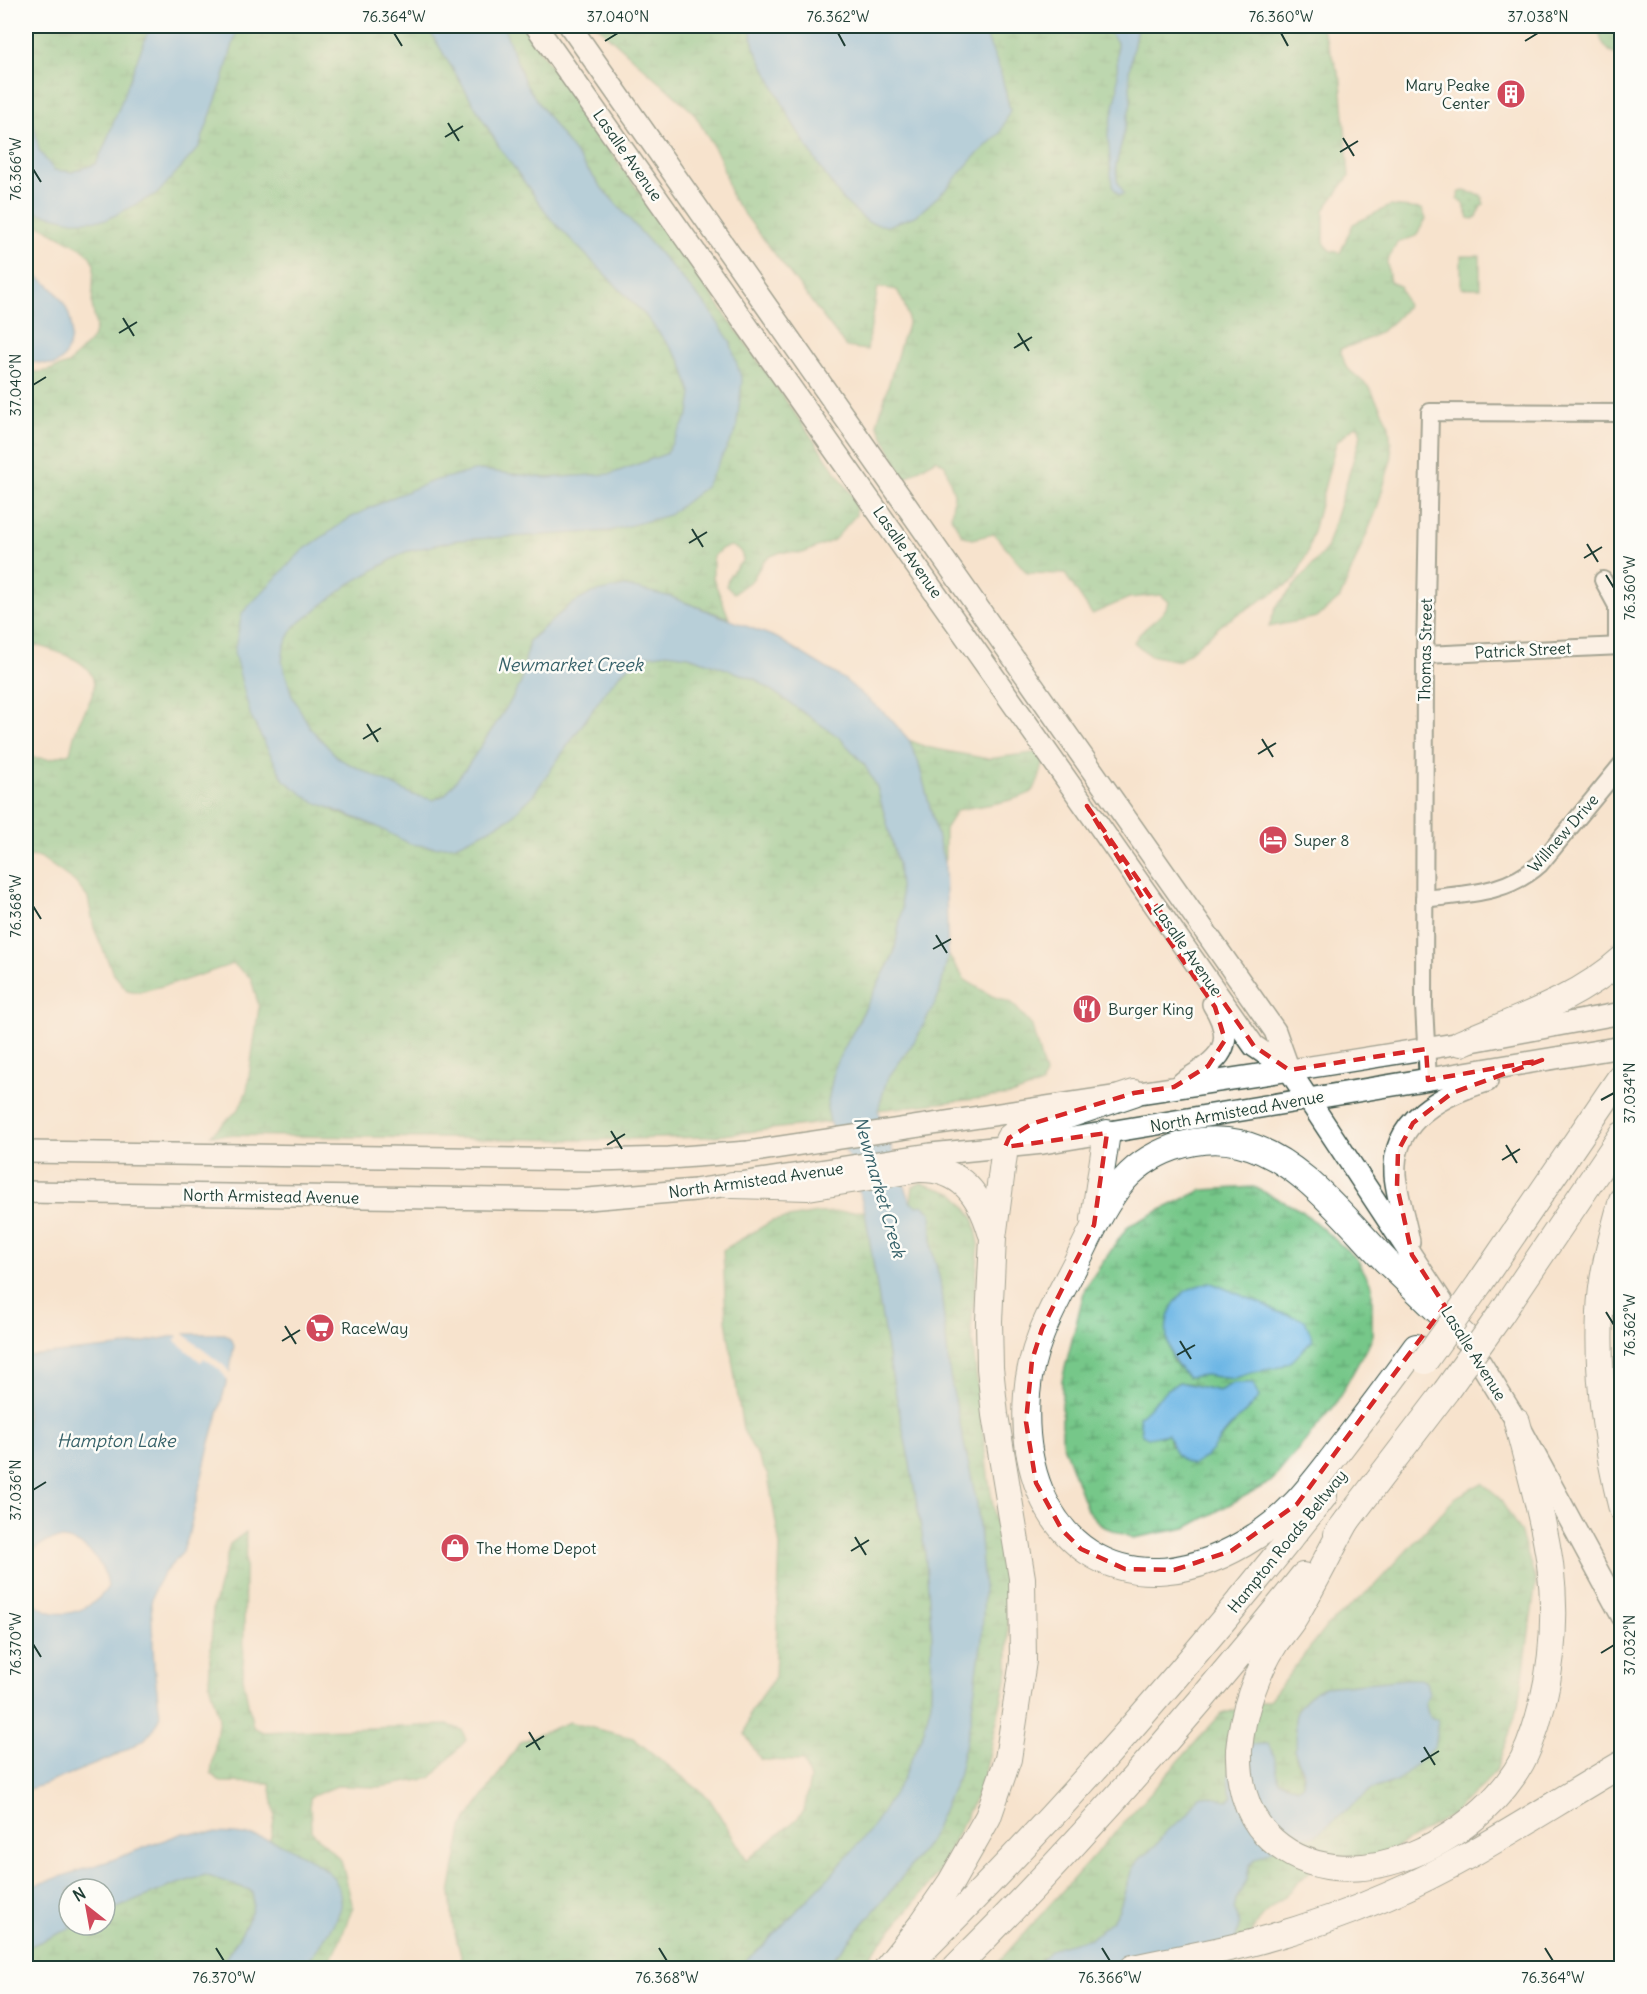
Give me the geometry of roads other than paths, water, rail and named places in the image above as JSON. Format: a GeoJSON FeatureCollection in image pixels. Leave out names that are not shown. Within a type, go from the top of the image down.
{"type":"FeatureCollection","features":[{"type":"Feature","properties":{"kind":"highway"},"geometry":{"type":"LineString","coordinates":[[1461,1043],[1564,998],[1586,986],[1622,959]]}},
{"type":"Feature","properties":{"kind":"highway","name":"Hampton Roads Beltway"},"geometry":{"type":"LineString","coordinates":[[905,1968],[968,1906],[1168,1688],[1346,1468],[1475,1277],[1533,1204],[1616,1083]]}},
{"type":"Feature","properties":{"kind":"highway"},"geometry":{"type":"LineString","coordinates":[[887,1968],[922,1924],[951,1882],[988,1817],[1008,1759],[1023,1661],[1022,1578],[995,1415],[990,1368],[989,1321],[993,1238],[1005,1147],[1009,1138],[1023,1127],[1054,1120],[1134,1093]]}},
{"type":"Feature","properties":{"kind":"highway"},"geometry":{"type":"LineString","coordinates":[[1094,1225],[1107,1133]]}},
{"type":"Feature","properties":{"kind":"highway","name":"Hampton Roads Beltway"},"geometry":{"type":"LineString","coordinates":[[955,1968],[1031,1890],[1143,1767],[1250,1642],[1347,1521],[1446,1391],[1501,1314],[1622,1135]]}},
{"type":"Feature","properties":{"kind":"highway"},"geometry":{"type":"LineString","coordinates":[[1421,1354],[1370,1411],[1297,1504],[1279,1521],[1255,1538],[1203,1562],[1174,1570],[1143,1571],[1125,1569],[1104,1562],[1081,1549],[1062,1530],[1047,1508],[1036,1484],[1029,1454],[1026,1422],[1027,1392],[1032,1360],[1041,1329],[1094,1225],[1119,1186],[1149,1160],[1168,1149],[1208,1140],[1241,1143],[1274,1157],[1309,1183],[1464,1336]]}},
{"type":"Feature","properties":{"kind":"highway"},"geometry":{"type":"LineString","coordinates":[[732,1185],[808,1186],[826,1177],[909,1164],[944,1172],[967,1187],[976,1196],[985,1212],[993,1238]]}},
{"type":"Feature","properties":{"kind":"highway"},"geometry":{"type":"LineString","coordinates":[[1622,1200],[1609,1249],[1600,1323],[1600,1379],[1611,1458],[1622,1509]]}},
{"type":"Feature","properties":{"kind":"highway"},"geometry":{"type":"LineString","coordinates":[[1347,1521],[1294,1618],[1275,1644],[1250,1699],[1242,1727],[1239,1751],[1240,1774],[1250,1811],[1258,1826],[1274,1843],[1295,1856],[1322,1866],[1345,1868],[1399,1859],[1437,1844],[1494,1801],[1515,1774],[1528,1748],[1539,1715],[1550,1656],[1552,1596],[1545,1534],[1517,1422]]}},
{"type":"Feature","properties":{"kind":"highway"},"geometry":{"type":"LineString","coordinates":[[1133,1968],[1257,1941],[1345,1913],[1425,1878],[1622,1764]]}},
{"type":"Feature","properties":{"kind":"main road","name":"Lasalle Avenue"},"geometry":{"type":"LineString","coordinates":[[536,26],[1254,1046],[1289,1070]]}},
{"type":"Feature","properties":{"kind":"main road","name":"Lasalle Avenue"},"geometry":{"type":"LineString","coordinates":[[570,26],[1275,1031],[1289,1070],[1412,1255],[1517,1422],[1622,1616]]}},
{"type":"Feature","properties":{"kind":"main road"},"geometry":{"type":"LineString","coordinates":[[1087,806],[1162,930],[1210,998],[1224,1025],[1225,1040],[1216,1057],[1208,1066],[1174,1087]]}},
{"type":"Feature","properties":{"kind":"main road","name":"North Armistead Avenue"},"geometry":{"type":"LineString","coordinates":[[26,1152],[596,1160],[748,1152],[1426,1049],[1622,1013]]}},
{"type":"Feature","properties":{"kind":"main road","name":"North Armistead Avenue"},"geometry":{"type":"LineString","coordinates":[[909,1164],[953,1151],[1005,1147],[1107,1133],[1622,1047]]}},
{"type":"Feature","properties":{"kind":"main road"},"geometry":{"type":"LineString","coordinates":[[1412,1255],[1395,1175],[1401,1143],[1413,1123],[1436,1101],[1452,1092],[1542,1060]]}},
{"type":"Feature","properties":{"kind":"main road","name":"North Armistead Avenue"},"geometry":{"type":"LineString","coordinates":[[26,1192],[576,1200],[660,1194],[732,1185]]}},
{"type":"Feature","properties":{"kind":"street","name":"Thomas Street"},"geometry":{"type":"LineString","coordinates":[[1428,1080],[1424,899],[1425,655],[1430,412],[1622,413]]}},
{"type":"Feature","properties":{"kind":"street"},"geometry":{"type":"LineString","coordinates":[[1603,580],[1617,606],[1619,646]]}},
{"type":"Feature","properties":{"kind":"street","name":"Patrick Street"},"geometry":{"type":"LineString","coordinates":[[1425,655],[1619,646]]}},
{"type":"Feature","properties":{"kind":"street","name":"Willnew Drive"},"geometry":{"type":"LineString","coordinates":[[1424,899],[1497,889],[1531,872],[1622,764]]}},
{"type":"Feature","properties":{"kind":"water"},"geometry":{"type":"Polygon","coordinates":[[[150,26],[238,26],[222,83],[199,147],[158,193],[106,220],[73,221],[39,213],[26,207],[26,86],[39,151],[54,170],[72,172],[96,164],[150,26]]]}},
{"type":"Feature","properties":{"kind":"water","name":"Newmarket Creek"},"geometry":{"type":"Polygon","coordinates":[[[427,26],[503,26],[526,85],[558,131],[601,187],[708,308],[730,341],[742,381],[736,431],[705,487],[669,515],[609,531],[457,540],[405,552],[349,584],[294,627],[284,646],[282,662],[292,696],[311,729],[339,759],[413,795],[434,800],[445,795],[469,764],[521,683],[529,641],[570,605],[592,593],[625,586],[671,597],[777,638],[844,679],[889,717],[909,740],[918,761],[945,866],[948,955],[939,995],[916,1039],[887,1079],[878,1110],[911,1203],[918,1206],[923,1205],[931,1213],[932,1249],[940,1281],[950,1378],[977,1504],[984,1588],[982,1638],[969,1728],[958,1776],[930,1839],[899,1881],[842,1949],[823,1968],[737,1968],[762,1947],[832,1874],[871,1829],[901,1783],[924,1730],[931,1703],[932,1635],[925,1551],[910,1463],[889,1361],[865,1211],[848,1156],[830,1122],[827,1107],[835,1066],[894,954],[902,909],[898,864],[877,787],[864,764],[839,737],[755,679],[689,656],[667,653],[646,656],[625,669],[607,689],[533,795],[510,818],[455,845],[434,847],[410,844],[374,825],[312,801],[284,780],[251,717],[234,653],[242,613],[302,551],[350,518],[433,481],[478,470],[547,478],[611,474],[666,454],[689,414],[692,395],[681,361],[645,315],[551,219],[500,148],[427,26]]]}},
{"type":"Feature","properties":{"kind":"water"},"geometry":{"type":"Polygon","coordinates":[[[750,26],[982,26],[1000,70],[1010,110],[1000,133],[973,158],[946,189],[917,215],[887,226],[868,222],[843,200],[793,124],[754,47],[750,26]]]}},
{"type":"Feature","properties":{"kind":"water"},"geometry":{"type":"Polygon","coordinates":[[[1105,26],[1137,26],[1129,72],[1131,103],[1116,165],[1117,180],[1124,194],[1119,195],[1112,186],[1108,134],[1118,90],[1117,42],[1105,26]]]}},
{"type":"Feature","properties":{"kind":"water"},"geometry":{"type":"Polygon","coordinates":[[[26,270],[55,291],[68,312],[71,335],[68,348],[60,362],[54,365],[26,361],[26,332],[34,314],[26,295],[26,270]]]}},
{"type":"Feature","properties":{"kind":"water"},"geometry":{"type":"Polygon","coordinates":[[[1209,1282],[1278,1312],[1305,1320],[1313,1340],[1292,1361],[1280,1367],[1233,1379],[1205,1375],[1188,1377],[1173,1358],[1169,1347],[1167,1324],[1169,1313],[1183,1293],[1209,1282]]]}},
{"type":"Feature","properties":{"kind":"water","name":"Hampton Lake"},"geometry":{"type":"Polygon","coordinates":[[[185,1334],[225,1334],[231,1338],[234,1345],[230,1370],[209,1446],[188,1537],[182,1553],[163,1574],[155,1588],[151,1602],[154,1667],[160,1715],[155,1727],[145,1739],[113,1757],[26,1790],[26,1591],[34,1602],[44,1609],[55,1613],[67,1613],[78,1611],[89,1605],[108,1587],[106,1576],[94,1556],[86,1548],[66,1539],[55,1539],[35,1548],[26,1563],[26,1356],[119,1347],[185,1334]]]}},
{"type":"Feature","properties":{"kind":"water"},"geometry":{"type":"Polygon","coordinates":[[[1179,1382],[1219,1391],[1233,1383],[1253,1383],[1259,1397],[1224,1433],[1209,1453],[1193,1465],[1176,1454],[1168,1434],[1148,1438],[1142,1435],[1139,1417],[1168,1389],[1179,1382]]]}},
{"type":"Feature","properties":{"kind":"water"},"geometry":{"type":"Polygon","coordinates":[[[1421,1679],[1426,1682],[1429,1693],[1425,1703],[1429,1717],[1438,1720],[1434,1748],[1397,1781],[1372,1789],[1315,1836],[1295,1838],[1255,1859],[1249,1866],[1247,1879],[1236,1900],[1234,1910],[1238,1917],[1238,1932],[1222,1968],[1032,1968],[1050,1951],[1059,1946],[1091,1938],[1112,1920],[1119,1910],[1132,1869],[1140,1858],[1155,1847],[1165,1832],[1187,1816],[1199,1796],[1229,1800],[1232,1796],[1229,1789],[1229,1776],[1245,1745],[1268,1744],[1274,1756],[1279,1781],[1297,1788],[1303,1785],[1304,1774],[1294,1750],[1295,1720],[1299,1707],[1308,1697],[1325,1687],[1421,1679]]]}},
{"type":"Feature","properties":{"kind":"water"},"geometry":{"type":"Polygon","coordinates":[[[183,1833],[237,1834],[259,1837],[285,1846],[319,1865],[336,1882],[341,1906],[330,1929],[303,1968],[219,1968],[249,1918],[253,1898],[250,1890],[205,1875],[117,1908],[117,1877],[60,1877],[183,1833]]]}},
{"type":"Feature","properties":{"kind":"water"},"geometry":{"type":"Polygon","coordinates":[[[57,1878],[57,1934],[26,1948],[26,1888],[57,1878]]]}},
{"type":"Feature","properties":{"kind":"place","name":"Mary Peake Center"},"geometry":{"type":"Point","coordinates":[1511,94]}},
{"type":"Feature","properties":{"kind":"place","name":"Super 8"},"geometry":{"type":"Point","coordinates":[1273,840]}},
{"type":"Feature","properties":{"kind":"place","name":"Burger King"},"geometry":{"type":"Point","coordinates":[1087,1009]}},
{"type":"Feature","properties":{"kind":"place","name":"RaceWay"},"geometry":{"type":"Point","coordinates":[320,1328]}},
{"type":"Feature","properties":{"kind":"place","name":"The Home Depot"},"geometry":{"type":"Point","coordinates":[455,1548]}}]}
